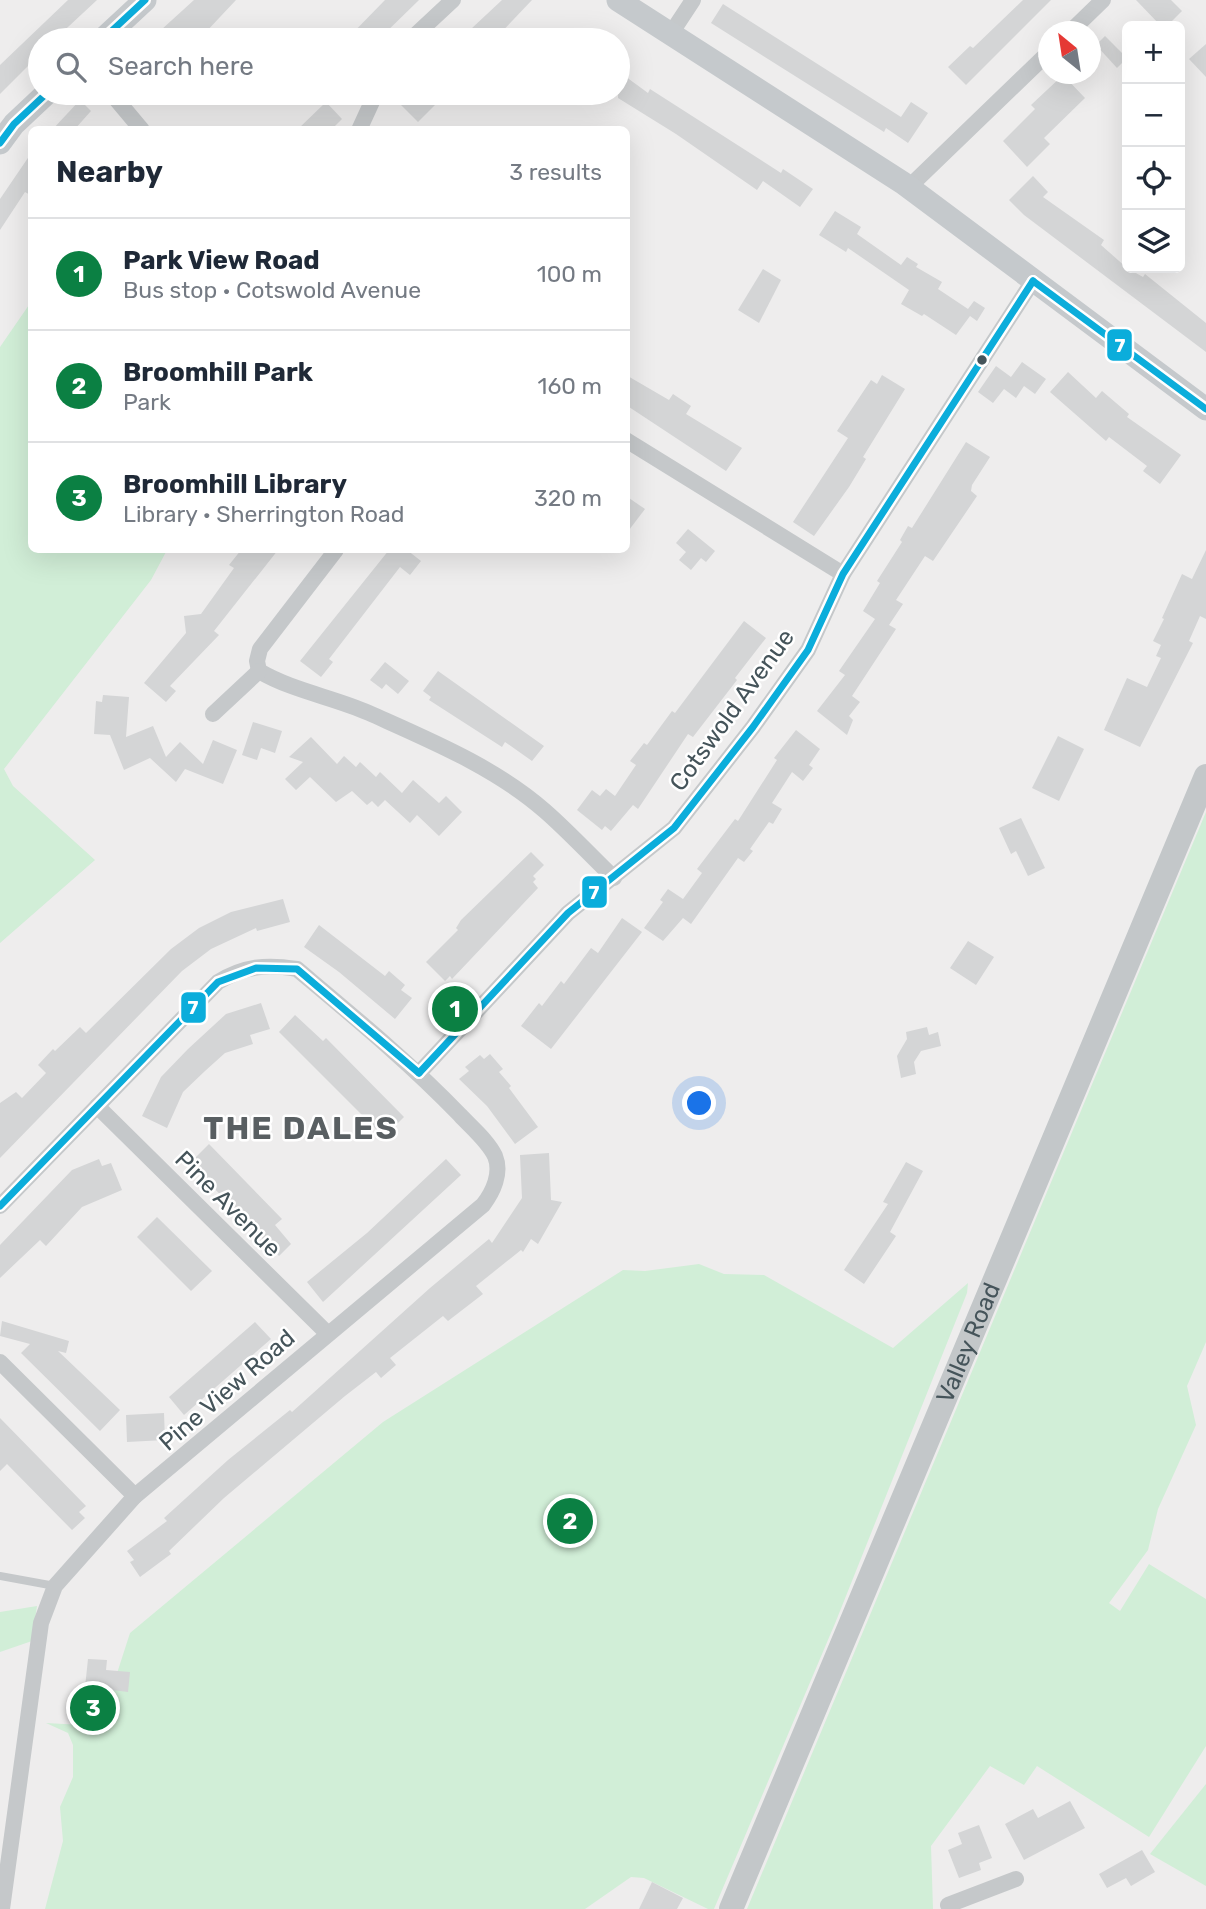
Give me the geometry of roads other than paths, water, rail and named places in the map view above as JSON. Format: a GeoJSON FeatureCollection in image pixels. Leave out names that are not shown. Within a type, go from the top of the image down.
{"type":"FeatureCollection","features":[{"type":"Feature","properties":{"kind":"main road","name":"Valley Road"},"geometry":{"type":"LineString","coordinates":[[731,1909],[1206,776]]}},
{"type":"Feature","properties":{"kind":"street"},"geometry":{"type":"LineString","coordinates":[[115,28],[145,0]]}},
{"type":"Feature","properties":{"kind":"street"},"geometry":{"type":"LineString","coordinates":[[423,28],[453,0]]}},
{"type":"Feature","properties":{"kind":"street"},"geometry":{"type":"LineString","coordinates":[[618,0],[908,188],[1206,409]]}},
{"type":"Feature","properties":{"kind":"street"},"geometry":{"type":"LineString","coordinates":[[670,35],[693,0]]}},
{"type":"Feature","properties":{"kind":"street"},"geometry":{"type":"LineString","coordinates":[[1081,21],[1103,0]]}},
{"type":"Feature","properties":{"kind":"street"},"geometry":{"type":"LineString","coordinates":[[908,188],[1038,62]]}},
{"type":"Feature","properties":{"kind":"street"},"geometry":{"type":"LineString","coordinates":[[0,144],[14,124],[34,105]]}},
{"type":"Feature","properties":{"kind":"street"},"geometry":{"type":"LineString","coordinates":[[121,105],[139,126]]}},
{"type":"Feature","properties":{"kind":"street"},"geometry":{"type":"LineString","coordinates":[[361,126],[370,105]]}},
{"type":"Feature","properties":{"kind":"street","name":"Cotswold Avenue"},"geometry":{"type":"LineString","coordinates":[[419,1073],[568,913],[674,828],[753,727],[808,650],[843,574],[1033,281]]}},
{"type":"Feature","properties":{"kind":"street"},"geometry":{"type":"LineString","coordinates":[[630,442],[843,574]]}},
{"type":"Feature","properties":{"kind":"street"},"geometry":{"type":"LineString","coordinates":[[334,553],[260,649],[257,661],[259,671],[276,681],[365,711],[491,773],[544,810],[614,878]]}},
{"type":"Feature","properties":{"kind":"street"},"geometry":{"type":"LineString","coordinates":[[213,714],[259,671]]}},
{"type":"Feature","properties":{"kind":"street"},"geometry":{"type":"LineString","coordinates":[[0,1206],[218,982],[238,970],[257,966],[297,969],[419,1073]]}},
{"type":"Feature","properties":{"kind":"street","name":"Pine View Road"},"geometry":{"type":"LineString","coordinates":[[55,1586],[135,1496],[483,1205],[493,1193],[497,1174],[495,1156],[478,1134],[419,1073]]}},
{"type":"Feature","properties":{"kind":"street","name":"Pine Avenue"},"geometry":{"type":"LineString","coordinates":[[97,1106],[328,1334]]}},
{"type":"Feature","properties":{"kind":"street"},"geometry":{"type":"LineString","coordinates":[[0,1362],[135,1496]]}},
{"type":"Feature","properties":{"kind":"street"},"geometry":{"type":"LineString","coordinates":[[2,1909],[41,1623],[55,1586]]}},
{"type":"Feature","properties":{"kind":"street"},"geometry":{"type":"LineString","coordinates":[[948,1905],[980,1901],[1016,1879]]}},
{"type":"Feature","properties":{"kind":"lane"},"geometry":{"type":"LineString","coordinates":[[0,1576],[55,1586]]}},
{"type":"Feature","properties":{"kind":"place","name":"Park View Road"},"geometry":{"type":"Point","coordinates":[455,1009]}},
{"type":"Feature","properties":{"kind":"place","name":"Broomhill Park"},"geometry":{"type":"Point","coordinates":[570,1521]}},
{"type":"Feature","properties":{"kind":"place","name":"Broomhill Library"},"geometry":{"type":"Point","coordinates":[93,1708]}},
{"type":"Feature","properties":{"kind":"district","name":"THE DALES"},"geometry":{"type":"Point","coordinates":[301,1128]}}]}
